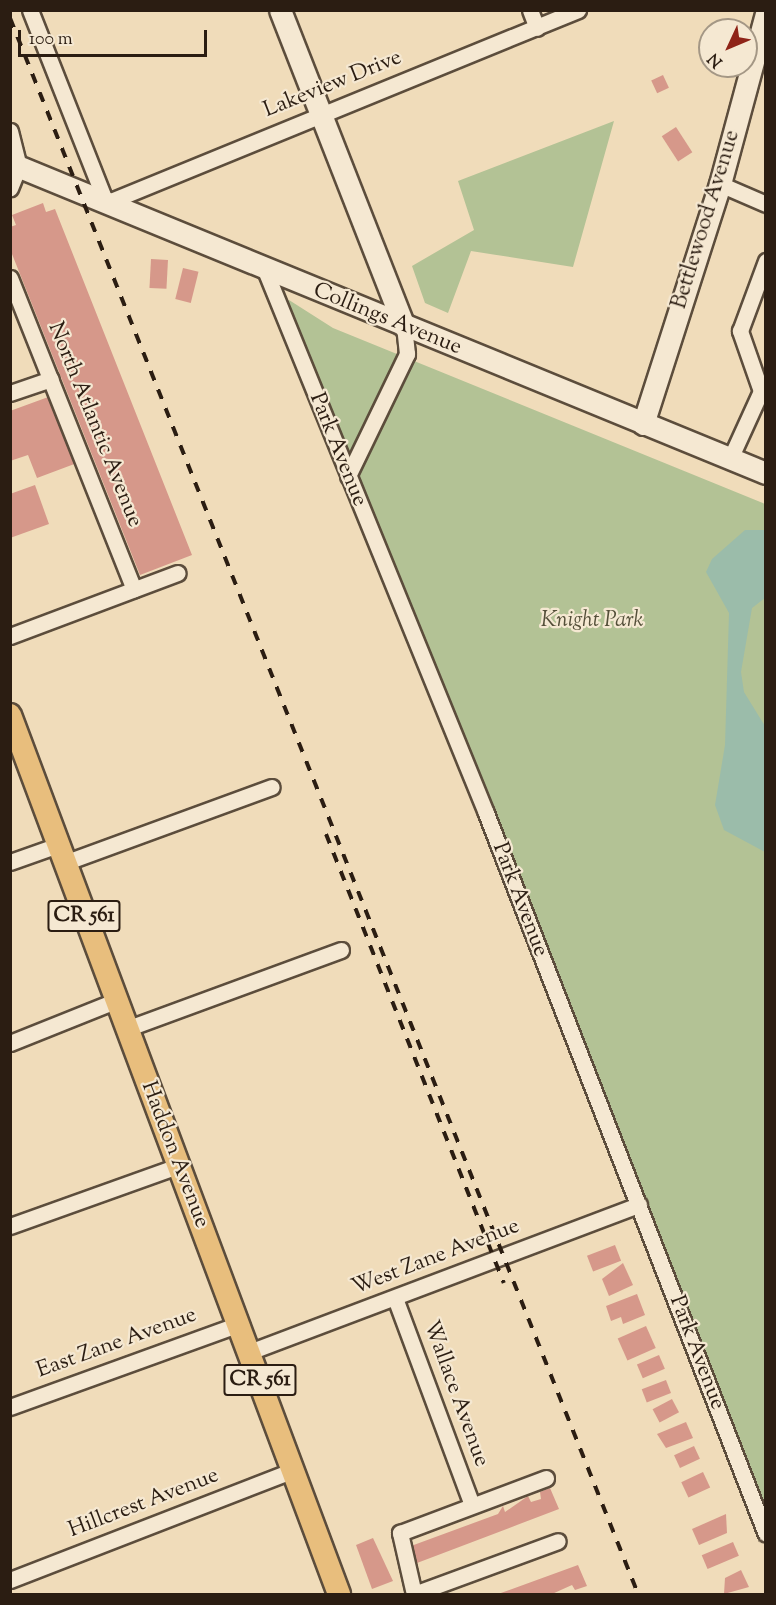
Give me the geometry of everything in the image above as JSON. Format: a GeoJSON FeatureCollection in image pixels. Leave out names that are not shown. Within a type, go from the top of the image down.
{"type":"FeatureCollection","features":[{"type":"Feature","properties":{"kind":"main road"},"geometry":{"type":"LineString","coordinates":[[280,10],[404,326]]}},
{"type":"Feature","properties":{"kind":"main road","name":"Bettlewood Avenue"},"geometry":{"type":"LineString","coordinates":[[644,424],[720,184],[765,14]]}},
{"type":"Feature","properties":{"kind":"main road","name":"Collings Avenue"},"geometry":{"type":"LineString","coordinates":[[15,165],[265,270],[765,473]]}},
{"type":"Feature","properties":{"kind":"main road","name":"Haddon Avenue"},"geometry":{"type":"LineString","coordinates":[[10,715],[115,1001],[239,1324],[339,1594]]}},
{"type":"Feature","properties":{"kind":"street"},"geometry":{"type":"LineString","coordinates":[[30,10],[106,202]]}},
{"type":"Feature","properties":{"kind":"street"},"geometry":{"type":"LineString","coordinates":[[530,10],[537,28]]}},
{"type":"Feature","properties":{"kind":"street","name":"Lakeview Drive"},"geometry":{"type":"LineString","coordinates":[[106,202],[578,10]]}},
{"type":"Feature","properties":{"kind":"street"},"geometry":{"type":"LineString","coordinates":[[10,189],[15,165],[13,136]]}},
{"type":"Feature","properties":{"kind":"street"},"geometry":{"type":"LineString","coordinates":[[720,184],[765,204]]}},
{"type":"Feature","properties":{"kind":"street"},"geometry":{"type":"LineString","coordinates":[[730,459],[760,391],[740,331],[765,261]]}},
{"type":"Feature","properties":{"kind":"street","name":"Park Avenue"},"geometry":{"type":"LineString","coordinates":[[265,270],[639,1205],[765,1534]]}},
{"type":"Feature","properties":{"kind":"street","name":"North Atlantic Avenue"},"geometry":{"type":"LineString","coordinates":[[10,278],[134,590]]}},
{"type":"Feature","properties":{"kind":"street"},"geometry":{"type":"LineString","coordinates":[[348,476],[407,354],[404,326]]}},
{"type":"Feature","properties":{"kind":"street"},"geometry":{"type":"LineString","coordinates":[[10,393],[51,379]]}},
{"type":"Feature","properties":{"kind":"street"},"geometry":{"type":"LineString","coordinates":[[10,636],[178,573]]}},
{"type":"Feature","properties":{"kind":"street"},"geometry":{"type":"LineString","coordinates":[[10,862],[61,854],[272,787]]}},
{"type":"Feature","properties":{"kind":"street"},"geometry":{"type":"LineString","coordinates":[[126,1029],[341,950]]}},
{"type":"Feature","properties":{"kind":"street"},"geometry":{"type":"LineString","coordinates":[[10,1043],[115,1001]]}},
{"type":"Feature","properties":{"kind":"street"},"geometry":{"type":"LineString","coordinates":[[10,1226],[178,1166]]}},
{"type":"Feature","properties":{"kind":"street","name":"West Zane Avenue"},"geometry":{"type":"LineString","coordinates":[[249,1352],[639,1205]]}},
{"type":"Feature","properties":{"kind":"street","name":"Wallace Avenue"},"geometry":{"type":"LineString","coordinates":[[395,1298],[472,1505]]}},
{"type":"Feature","properties":{"kind":"street","name":"East Zane Avenue"},"geometry":{"type":"LineString","coordinates":[[10,1407],[239,1324]]}},
{"type":"Feature","properties":{"kind":"street","name":"Hillcrest Avenue"},"geometry":{"type":"LineString","coordinates":[[10,1580],[294,1470]]}},
{"type":"Feature","properties":{"kind":"street"},"geometry":{"type":"LineString","coordinates":[[546,1478],[400,1533],[414,1594],[558,1541]]}},
{"type":"Feature","properties":{"kind":"green space"},"geometry":{"type":"Polygon","coordinates":[[[614,121],[573,267],[471,251],[448,313],[425,303],[412,266],[474,230],[458,181],[614,121]]]}},
{"type":"Feature","properties":{"kind":"green space","name":"Knight Park"},"geometry":{"type":"Polygon","coordinates":[[[289,300],[333,328],[765,504],[765,1523],[280,306],[289,300]]]}},
{"type":"Feature","properties":{"kind":"shaded area"},"geometry":{"type":"Polygon","coordinates":[[[745,530],[765,530],[765,598],[752,608],[741,672],[744,692],[765,726],[765,852],[724,830],[715,805],[725,745],[729,613],[706,572],[712,559],[745,530]]]}},
{"type":"Feature","properties":{"kind":"building"},"geometry":{"type":"Polygon","coordinates":[[[663,75],[669,88],[657,93],[651,80],[663,75]]]}},
{"type":"Feature","properties":{"kind":"building"},"geometry":{"type":"Polygon","coordinates":[[[676,127],[692,152],[678,161],[662,136],[676,127]]]}},
{"type":"Feature","properties":{"kind":"building"},"geometry":{"type":"Polygon","coordinates":[[[43,203],[46,212],[55,209],[192,555],[140,575],[10,249],[10,227],[16,225],[12,215],[43,203]]]}},
{"type":"Feature","properties":{"kind":"building"},"geometry":{"type":"Polygon","coordinates":[[[151,259],[168,260],[166,289],[149,288],[151,259]]]}},
{"type":"Feature","properties":{"kind":"building"},"geometry":{"type":"Polygon","coordinates":[[[183,268],[199,272],[191,303],[175,299],[183,268]]]}},
{"type":"Feature","properties":{"kind":"building"},"geometry":{"type":"Polygon","coordinates":[[[51,396],[77,463],[37,478],[28,455],[10,461],[10,411],[51,396]]]}},
{"type":"Feature","properties":{"kind":"building"},"geometry":{"type":"Polygon","coordinates":[[[35,485],[49,524],[10,538],[10,494],[35,485]]]}},
{"type":"Feature","properties":{"kind":"building"},"geometry":{"type":"Polygon","coordinates":[[[615,1245],[621,1261],[593,1272],[587,1256],[615,1245]]]}},
{"type":"Feature","properties":{"kind":"building"},"geometry":{"type":"Polygon","coordinates":[[[623,1263],[633,1285],[609,1296],[602,1279],[623,1263]]]}},
{"type":"Feature","properties":{"kind":"building"},"geometry":{"type":"Polygon","coordinates":[[[637,1294],[645,1315],[623,1324],[621,1317],[611,1321],[606,1306],[637,1294]]]}},
{"type":"Feature","properties":{"kind":"building"},"geometry":{"type":"Polygon","coordinates":[[[646,1326],[656,1348],[627,1361],[618,1339],[646,1326]]]}},
{"type":"Feature","properties":{"kind":"building"},"geometry":{"type":"Polygon","coordinates":[[[659,1355],[665,1369],[643,1378],[637,1364],[659,1355]]]}},
{"type":"Feature","properties":{"kind":"building"},"geometry":{"type":"Polygon","coordinates":[[[666,1380],[671,1393],[647,1402],[642,1389],[666,1380]]]}},
{"type":"Feature","properties":{"kind":"building"},"geometry":{"type":"Polygon","coordinates":[[[672,1399],[679,1412],[660,1423],[653,1409],[672,1399]]]}},
{"type":"Feature","properties":{"kind":"building"},"geometry":{"type":"Polygon","coordinates":[[[686,1422],[693,1438],[666,1448],[657,1434],[686,1422]]]}},
{"type":"Feature","properties":{"kind":"building"},"geometry":{"type":"Polygon","coordinates":[[[694,1446],[700,1459],[680,1468],[674,1455],[694,1446]]]}},
{"type":"Feature","properties":{"kind":"building"},"geometry":{"type":"Polygon","coordinates":[[[703,1472],[710,1487],[688,1498],[681,1482],[703,1472]]]}},
{"type":"Feature","properties":{"kind":"building"},"geometry":{"type":"Polygon","coordinates":[[[550,1488],[559,1509],[417,1563],[411,1546],[498,1514],[503,1506],[505,1512],[528,1496],[531,1502],[541,1499],[540,1492],[550,1488]]]}},
{"type":"Feature","properties":{"kind":"building"},"geometry":{"type":"Polygon","coordinates":[[[726,1514],[727,1533],[699,1545],[692,1529],[726,1514]]]}},
{"type":"Feature","properties":{"kind":"building"},"geometry":{"type":"Polygon","coordinates":[[[373,1538],[393,1581],[372,1589],[356,1545],[373,1538]]]}},
{"type":"Feature","properties":{"kind":"building"},"geometry":{"type":"Polygon","coordinates":[[[733,1542],[739,1556],[708,1569],[702,1555],[733,1542]]]}},
{"type":"Feature","properties":{"kind":"building"},"geometry":{"type":"Polygon","coordinates":[[[578,1565],[587,1586],[575,1590],[572,1585],[552,1594],[498,1594],[578,1565]]]}},
{"type":"Feature","properties":{"kind":"building"},"geometry":{"type":"Polygon","coordinates":[[[741,1570],[749,1587],[724,1594],[725,1578],[741,1570]]]}},
{"type":"Feature","properties":{"kind":"railway"},"geometry":{"type":"LineString","coordinates":[[10,18],[638,1594]]}},
{"type":"Feature","properties":{"kind":"railway"},"geometry":{"type":"LineString","coordinates":[[326,834],[504,1283]]}}]}
